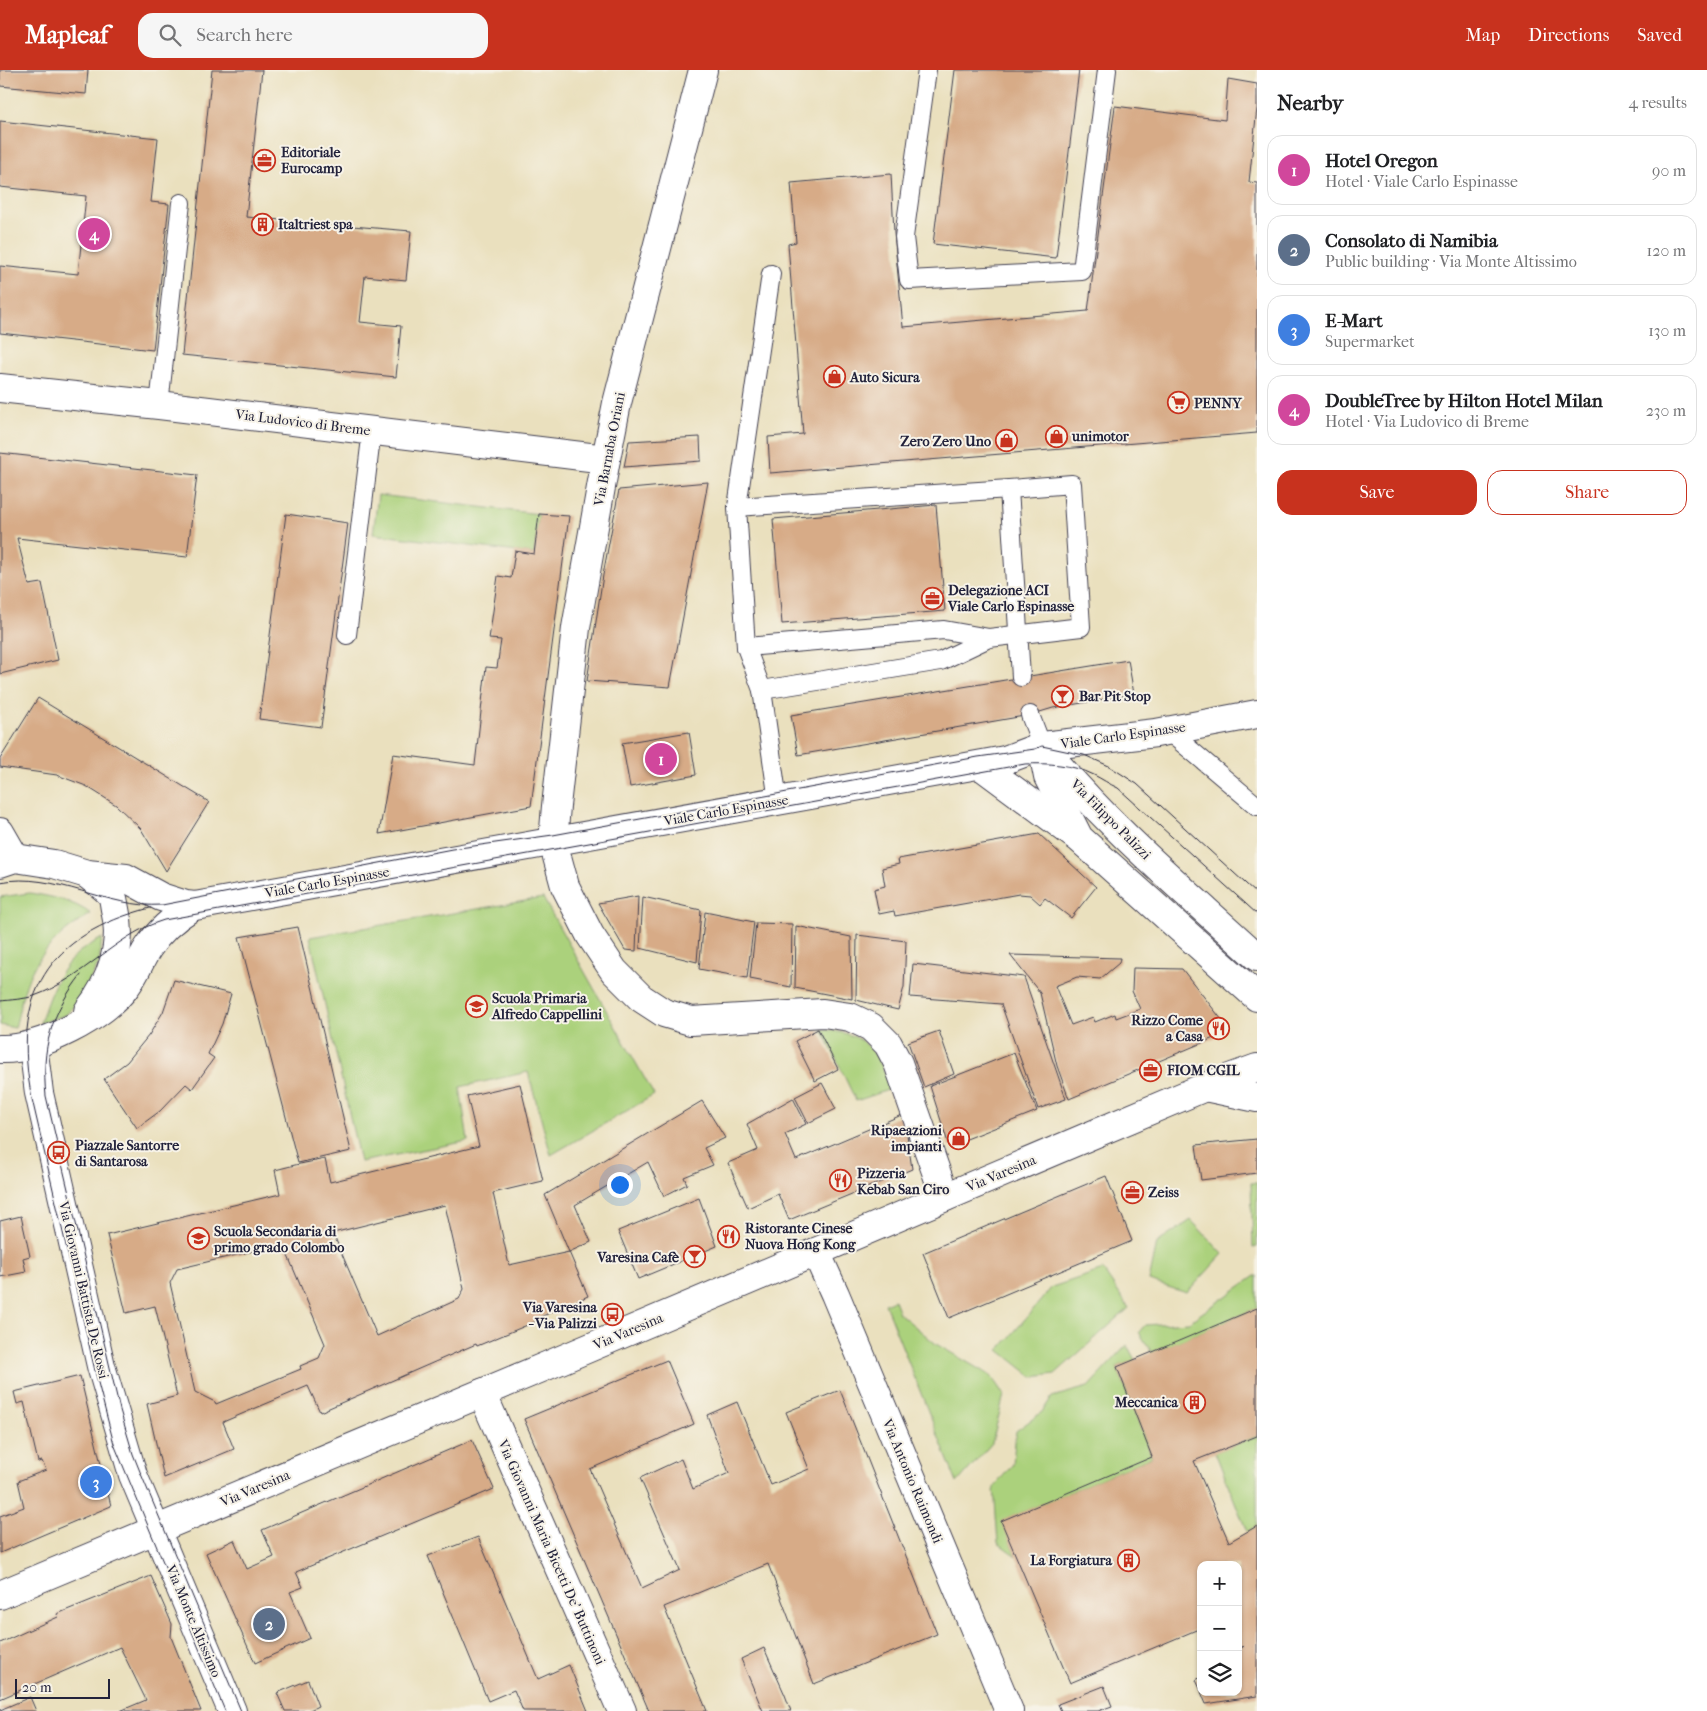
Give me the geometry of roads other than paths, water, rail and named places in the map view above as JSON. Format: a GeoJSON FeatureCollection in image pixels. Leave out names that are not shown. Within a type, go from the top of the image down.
{"type":"FeatureCollection","features":[{"type":"Feature","properties":{"kind":"street","name":"Via Barnaba Oriani"},"geometry":{"type":"LineString","coordinates":[[553,838],[576,628],[606,459],[617,403],[703,70]]}},
{"type":"Feature","properties":{"kind":"street","name":"Via Ludovico di Breme"},"geometry":{"type":"LineString","coordinates":[[0,388],[159,405],[606,459]]}},
{"type":"Feature","properties":{"kind":"street","name":"Viale Carlo Espinasse"},"geometry":{"type":"LineString","coordinates":[[193,906],[553,838],[980,765],[1005,760],[1042,746],[1162,732],[1257,714]]}},
{"type":"Feature","properties":{"kind":"street","name":"Via Filippo Palizzi"},"geometry":{"type":"LineString","coordinates":[[1042,746],[1048,778],[1080,839]]}},
{"type":"Feature","properties":{"kind":"street","name":"Via Filippo Palizzi"},"geometry":{"type":"LineString","coordinates":[[1042,746],[1079,788],[1129,839],[1257,957]]}},
{"type":"Feature","properties":{"kind":"street","name":"Via Filippo Palizzi"},"geometry":{"type":"LineString","coordinates":[[980,765],[1080,839],[1257,996]]}},
{"type":"Feature","properties":{"kind":"street"},"geometry":{"type":"LineString","coordinates":[[0,832],[8,861],[54,864],[87,874],[126,878],[161,896],[193,906]]}},
{"type":"Feature","properties":{"kind":"street"},"geometry":{"type":"LineString","coordinates":[[553,838],[565,886],[590,935],[614,971],[641,998],[664,1013],[691,1020],[823,1013],[850,1017],[871,1027],[888,1044],[898,1063],[945,1197]]}},
{"type":"Feature","properties":{"kind":"street"},"geometry":{"type":"LineString","coordinates":[[65,1030],[88,1010],[97,999],[113,968],[117,950],[118,919],[112,895],[87,874]]}},
{"type":"Feature","properties":{"kind":"street"},"geometry":{"type":"LineString","coordinates":[[0,1049],[33,1045],[54,1037],[97,1014],[119,995],[135,973],[153,941],[166,927],[193,906]]}},
{"type":"Feature","properties":{"kind":"street","name":"Via Giovanni Battista De Rossi"},"geometry":{"type":"LineString","coordinates":[[33,1045],[39,1093],[100,1366],[133,1475],[156,1530]]}},
{"type":"Feature","properties":{"kind":"street","name":"Via Varesina"},"geometry":{"type":"LineString","coordinates":[[0,1595],[1205,1087],[1257,1068]]}},
{"type":"Feature","properties":{"kind":"street"},"geometry":{"type":"LineString","coordinates":[[1205,1087],[1257,1098]]}},
{"type":"Feature","properties":{"kind":"street","name":"Via Antonio Raimondi"},"geometry":{"type":"LineString","coordinates":[[816,1252],[1009,1711]]}},
{"type":"Feature","properties":{"kind":"street","name":"Via Giovanni Maria Bicetti De' Buttinoni"},"geometry":{"type":"LineString","coordinates":[[482,1393],[622,1711]]}},
{"type":"Feature","properties":{"kind":"street","name":"Via Monte Altissimo"},"geometry":{"type":"LineString","coordinates":[[156,1530],[232,1711]]}},
{"type":"Feature","properties":{"kind":"lane"},"geometry":{"type":"LineString","coordinates":[[927,70],[904,237],[908,280],[1082,271],[1107,70]]}},
{"type":"Feature","properties":{"kind":"lane"},"geometry":{"type":"LineString","coordinates":[[159,405],[181,203]]}},
{"type":"Feature","properties":{"kind":"lane"},"geometry":{"type":"LineString","coordinates":[[771,274],[737,507],[746,647],[762,690],[778,801]]}},
{"type":"Feature","properties":{"kind":"lane"},"geometry":{"type":"LineString","coordinates":[[347,635],[372,430]]}},
{"type":"Feature","properties":{"kind":"lane"},"geometry":{"type":"LineString","coordinates":[[737,507],[1072,484],[1081,627],[989,638],[940,661],[762,690]]}},
{"type":"Feature","properties":{"kind":"lane"},"geometry":{"type":"LineString","coordinates":[[1009,489],[1021,677]]}},
{"type":"Feature","properties":{"kind":"lane"},"geometry":{"type":"LineString","coordinates":[[746,647],[944,630],[989,638]]}},
{"type":"Feature","properties":{"kind":"lane"},"geometry":{"type":"LineString","coordinates":[[1030,714],[1042,746]]}},
{"type":"Feature","properties":{"kind":"lane"},"geometry":{"type":"LineString","coordinates":[[1162,732],[1174,736],[1257,806]]}},
{"type":"Feature","properties":{"kind":"tram line"},"geometry":{"type":"LineString","coordinates":[[0,882],[21,880],[41,882],[61,885],[121,902],[162,905],[452,849],[553,835],[978,757],[1035,749],[1042,746],[1084,755],[1109,766],[1137,784],[1257,894]]}},
{"type":"Feature","properties":{"kind":"tram line"},"geometry":{"type":"LineString","coordinates":[[0,1001],[30,997],[52,988],[130,936],[164,920],[1025,764],[1051,764],[1077,768],[1118,788],[1257,914]]}},
{"type":"Feature","properties":{"kind":"tram line"},"geometry":{"type":"LineString","coordinates":[[150,908],[114,920],[85,935],[62,953],[44,975],[33,1000],[27,1029],[27,1062],[32,1099],[96,1375],[114,1444],[225,1711]]}},
{"type":"Feature","properties":{"kind":"tram line"},"geometry":{"type":"LineString","coordinates":[[81,975],[62,1003],[50,1032],[45,1062],[46,1096],[120,1410],[133,1454],[241,1711]]}},
{"type":"Feature","properties":{"kind":"place","name":"Editoriale Eurocamp"},"geometry":{"type":"Point","coordinates":[265,160]}},
{"type":"Feature","properties":{"kind":"place","name":"Italtriest spa"},"geometry":{"type":"Point","coordinates":[262,224]}},
{"type":"Feature","properties":{"kind":"place","name":"DoubleTree by Hilton Hotel Milan"},"geometry":{"type":"Point","coordinates":[94,234]}},
{"type":"Feature","properties":{"kind":"place","name":"Auto Sicura"},"geometry":{"type":"Point","coordinates":[834,377]}},
{"type":"Feature","properties":{"kind":"place","name":"PENNY"},"geometry":{"type":"Point","coordinates":[1178,403]}},
{"type":"Feature","properties":{"kind":"place","name":"unimotor"},"geometry":{"type":"Point","coordinates":[1056,436]}},
{"type":"Feature","properties":{"kind":"place","name":"Zero Zero Uno"},"geometry":{"type":"Point","coordinates":[1007,441]}},
{"type":"Feature","properties":{"kind":"place","name":"Delegazione ACI Viale Carlo Espinasse"},"geometry":{"type":"Point","coordinates":[932,598]}},
{"type":"Feature","properties":{"kind":"place","name":"Bar Pit Stop"},"geometry":{"type":"Point","coordinates":[1063,696]}},
{"type":"Feature","properties":{"kind":"place","name":"Hotel Oregon"},"geometry":{"type":"Point","coordinates":[661,759]}},
{"type":"Feature","properties":{"kind":"place","name":"Scuola Primaria Alfredo Cappellini"},"geometry":{"type":"Point","coordinates":[476,1006]}},
{"type":"Feature","properties":{"kind":"place","name":"Rizzo Come a Casa"},"geometry":{"type":"Point","coordinates":[1219,1028]}},
{"type":"Feature","properties":{"kind":"place","name":"FIOM CGIL"},"geometry":{"type":"Point","coordinates":[1151,1070]}},
{"type":"Feature","properties":{"kind":"place","name":"Ripaeazioni impianti"},"geometry":{"type":"Point","coordinates":[958,1138]}},
{"type":"Feature","properties":{"kind":"place","name":"Piazzale Santorre di Santarosa"},"geometry":{"type":"Point","coordinates":[59,1153]}},
{"type":"Feature","properties":{"kind":"place","name":"Pizzeria Kebab San Ciro"},"geometry":{"type":"Point","coordinates":[841,1181]}},
{"type":"Feature","properties":{"kind":"place","name":"Zeiss"},"geometry":{"type":"Point","coordinates":[1132,1192]}},
{"type":"Feature","properties":{"kind":"place","name":"Ristorante Cinese Nuova Hong Kong"},"geometry":{"type":"Point","coordinates":[729,1236]}},
{"type":"Feature","properties":{"kind":"place","name":"Scuola Secondaria di primo grado Colombo"},"geometry":{"type":"Point","coordinates":[198,1239]}},
{"type":"Feature","properties":{"kind":"place","name":"Varesina Cafè"},"geometry":{"type":"Point","coordinates":[695,1257]}},
{"type":"Feature","properties":{"kind":"place","name":"Via Varesina - Via Palizzi"},"geometry":{"type":"Point","coordinates":[613,1315]}},
{"type":"Feature","properties":{"kind":"place","name":"Meccanica"},"geometry":{"type":"Point","coordinates":[1194,1402]}},
{"type":"Feature","properties":{"kind":"place","name":"E-Mart"},"geometry":{"type":"Point","coordinates":[96,1482]}},
{"type":"Feature","properties":{"kind":"place","name":"La Forgiatura"},"geometry":{"type":"Point","coordinates":[1128,1560]}},
{"type":"Feature","properties":{"kind":"place","name":"Consolato di Namibia"},"geometry":{"type":"Point","coordinates":[269,1624]}}]}
